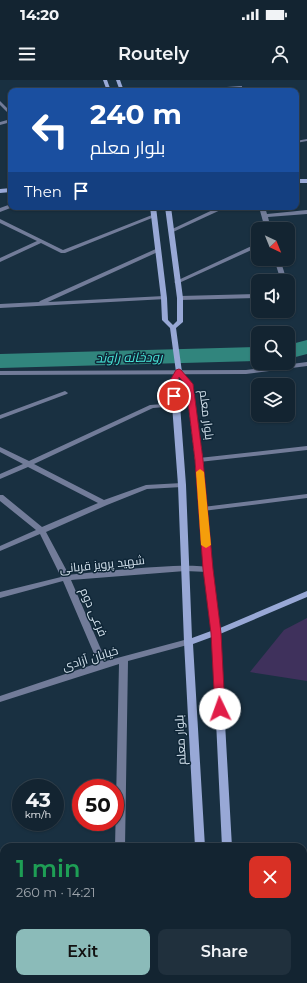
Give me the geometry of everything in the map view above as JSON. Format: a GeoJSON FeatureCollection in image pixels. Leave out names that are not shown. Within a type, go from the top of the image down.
{"type":"FeatureCollection","features":[{"type":"Feature","properties":{"kind":"main road"},"geometry":{"type":"LineString","coordinates":[[153,210],[164,298],[165,320],[173,328],[179,372]]}},
{"type":"Feature","properties":{"kind":"main road"},"geometry":{"type":"LineString","coordinates":[[168,210],[180,298],[180,322],[173,328]]}},
{"type":"Feature","properties":{"kind":"main road","name":"بلوار معلم"},"geometry":{"type":"LineString","coordinates":[[200,843],[188,642],[182,485],[176,405],[171,386],[179,372],[190,384],[199,460],[208,569],[216,633],[227,843]]}},
{"type":"Feature","properties":{"kind":"main road"},"geometry":{"type":"LineString","coordinates":[[188,642],[216,633],[307,594]]}},
{"type":"Feature","properties":{"kind":"street"},"geometry":{"type":"LineString","coordinates":[[0,102],[8,111]]}},
{"type":"Feature","properties":{"kind":"street"},"geometry":{"type":"LineString","coordinates":[[170,231],[217,210]]}},
{"type":"Feature","properties":{"kind":"street"},"geometry":{"type":"LineString","coordinates":[[263,210],[266,222]]}},
{"type":"Feature","properties":{"kind":"street"},"geometry":{"type":"LineString","coordinates":[[265,216],[307,212]]}},
{"type":"Feature","properties":{"kind":"street"},"geometry":{"type":"LineString","coordinates":[[0,221],[63,252],[154,216]]}},
{"type":"Feature","properties":{"kind":"street"},"geometry":{"type":"LineString","coordinates":[[0,260],[42,241]]}},
{"type":"Feature","properties":{"kind":"street"},"geometry":{"type":"LineString","coordinates":[[177,282],[251,248]]}},
{"type":"Feature","properties":{"kind":"street"},"geometry":{"type":"LineString","coordinates":[[38,304],[158,250]]}},
{"type":"Feature","properties":{"kind":"street"},"geometry":{"type":"LineString","coordinates":[[180,298],[251,296]]}},
{"type":"Feature","properties":{"kind":"street"},"geometry":{"type":"LineString","coordinates":[[0,306],[164,298]]}},
{"type":"Feature","properties":{"kind":"street"},"geometry":{"type":"LineString","coordinates":[[0,373],[246,372],[307,364]]}},
{"type":"Feature","properties":{"kind":"street"},"geometry":{"type":"LineString","coordinates":[[0,417],[65,393]]}},
{"type":"Feature","properties":{"kind":"street"},"geometry":{"type":"LineString","coordinates":[[0,477],[152,406],[176,405]]}},
{"type":"Feature","properties":{"kind":"street"},"geometry":{"type":"LineString","coordinates":[[199,460],[307,448]]}},
{"type":"Feature","properties":{"kind":"street"},"geometry":{"type":"LineString","coordinates":[[0,449],[104,503]]}},
{"type":"Feature","properties":{"kind":"street"},"geometry":{"type":"LineString","coordinates":[[0,549],[104,503],[146,487],[182,485]]}},
{"type":"Feature","properties":{"kind":"street"},"geometry":{"type":"LineString","coordinates":[[203,509],[307,496]]}},
{"type":"Feature","properties":{"kind":"street","name":"فرعی دوم"},"geometry":{"type":"LineString","coordinates":[[0,497],[42,531],[66,578],[103,665]]}},
{"type":"Feature","properties":{"kind":"street","name":"شهید پرویز قربانی"},"geometry":{"type":"LineString","coordinates":[[0,595],[66,578],[185,568],[208,569]]}},
{"type":"Feature","properties":{"kind":"street","name":"خیابان آزادی"},"geometry":{"type":"LineString","coordinates":[[0,699],[103,665],[188,642]]}},
{"type":"Feature","properties":{"kind":"street"},"geometry":{"type":"LineString","coordinates":[[120,843],[124,660]]}},
{"type":"Feature","properties":{"kind":"shaded area"},"geometry":{"type":"Polygon","coordinates":[[[307,618],[307,681],[250,672],[284,630],[307,618]]]}},
{"type":"Feature","properties":{"kind":"waterway","name":"رودخانه راوند"},"geometry":{"type":"LineString","coordinates":[[295,350],[307,347]]}},
{"type":"Feature","properties":{"kind":"waterway","name":"رودخانه راوند"},"geometry":{"type":"LineString","coordinates":[[0,361],[251,354]]}},
{"type":"Feature","properties":{"kind":"slow traffic"},"geometry":{"type":"LineString","coordinates":[[200,472],[206,545]]}},
{"type":"Feature","properties":{"kind":"route"},"geometry":{"type":"LineString","coordinates":[[174,396],[171,386],[179,372],[190,384],[199,460],[208,569],[216,633],[220,709]]}}]}
